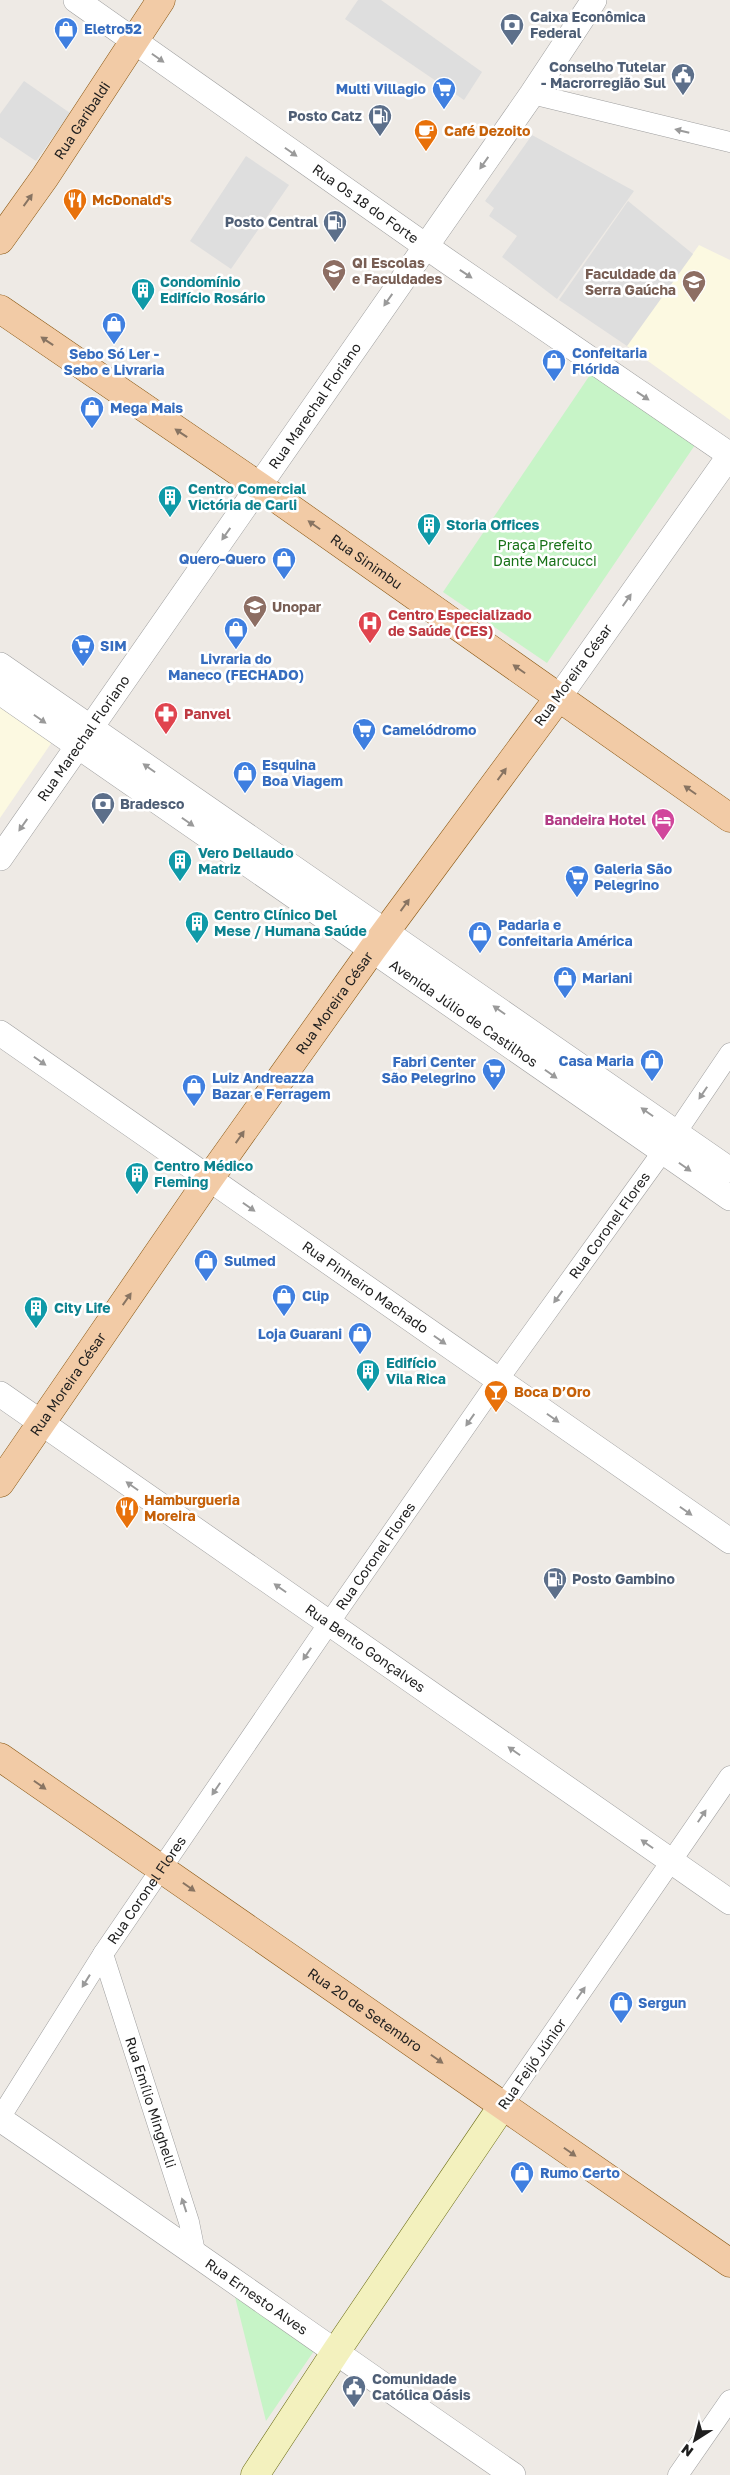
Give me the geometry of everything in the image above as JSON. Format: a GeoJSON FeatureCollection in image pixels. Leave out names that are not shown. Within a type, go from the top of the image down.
{"type":"FeatureCollection","features":[{"type":"Feature","properties":{"kind":"main road","name":"Rua Garibaldi"},"geometry":{"type":"LineString","coordinates":[[0,240],[45,177],[160,0]]}},
{"type":"Feature","properties":{"kind":"main road","name":"Rua Sinimbu"},"geometry":{"type":"LineString","coordinates":[[0,309],[259,486],[730,818]]}},
{"type":"Feature","properties":{"kind":"main road","name":"Rua Moreira César"},"geometry":{"type":"LineString","coordinates":[[0,1483],[209,1179],[379,941],[558,697]]}},
{"type":"Feature","properties":{"kind":"main road","name":"Rua 20 de Setembro"},"geometry":{"type":"LineString","coordinates":[[0,1757],[730,2263]]}},
{"type":"Feature","properties":{"kind":"main road","name":"Rua Feijó Júnior"},"geometry":{"type":"LineString","coordinates":[[255,2475],[335,2353],[503,2106]]}},
{"type":"Feature","properties":{"kind":"street","name":"Rua Os 18 do Forte"},"geometry":{"type":"LineString","coordinates":[[76,0],[426,246],[730,455]]}},
{"type":"Feature","properties":{"kind":"street","name":"Rua Marechal Floriano"},"geometry":{"type":"LineString","coordinates":[[0,858],[532,94],[594,0]]}},
{"type":"Feature","properties":{"kind":"street"},"geometry":{"type":"LineString","coordinates":[[532,94],[730,142]]}},
{"type":"Feature","properties":{"kind":"street","name":"Rua Moreira César"},"geometry":{"type":"LineString","coordinates":[[558,697],[730,455]]}},
{"type":"Feature","properties":{"kind":"street","name":"Avenida Júlio de Castilhos"},"geometry":{"type":"LineString","coordinates":[[2,677],[85,737],[669,1142],[730,1198]]}},
{"type":"Feature","properties":{"kind":"street","name":"Rua Pinheiro Machado"},"geometry":{"type":"LineString","coordinates":[[0,1033],[730,1541]]}},
{"type":"Feature","properties":{"kind":"street","name":"Rua Coronel Flores"},"geometry":{"type":"LineString","coordinates":[[0,2118],[102,1954],[498,1380],[669,1142],[730,1053]]}},
{"type":"Feature","properties":{"kind":"street","name":"Avenida Júlio de Castilhos"},"geometry":{"type":"LineString","coordinates":[[669,1142],[730,1170]]}},
{"type":"Feature","properties":{"kind":"street","name":"Rua Bento Gonçalves"},"geometry":{"type":"LineString","coordinates":[[0,1394],[730,1902]]}},
{"type":"Feature","properties":{"kind":"street","name":"Rua Feijó Júnior"},"geometry":{"type":"LineString","coordinates":[[503,2106],[730,1776]]}},
{"type":"Feature","properties":{"kind":"street","name":"Rua Emílio Minghelli"},"geometry":{"type":"LineString","coordinates":[[102,1954],[189,2222],[195,2252]]}},
{"type":"Feature","properties":{"kind":"street","name":"Rua Ernesto Alves"},"geometry":{"type":"LineString","coordinates":[[0,2118],[195,2252],[335,2353],[513,2475]]}},
{"type":"Feature","properties":{"kind":"street"},"geometry":{"type":"LineString","coordinates":[[678,2475],[730,2400]]}},
{"type":"Feature","properties":{"kind":"shaded area"},"geometry":{"type":"Polygon","coordinates":[[[358,0],[381,0],[482,72],[464,100],[345,19],[358,0]]]}},
{"type":"Feature","properties":{"kind":"shaded area"},"geometry":{"type":"Polygon","coordinates":[[[24,81],[70,113],[36,161],[0,137],[0,114],[24,81]]]}},
{"type":"Feature","properties":{"kind":"shaded area"},"geometry":{"type":"Polygon","coordinates":[[[532,135],[634,191],[557,299],[502,257],[517,236],[489,216],[494,208],[485,201],[532,135]]]}},
{"type":"Feature","properties":{"kind":"shaded area"},"geometry":{"type":"Polygon","coordinates":[[[246,156],[289,185],[231,269],[190,241],[246,156]]]}},
{"type":"Feature","properties":{"kind":"shaded area"},"geometry":{"type":"Polygon","coordinates":[[[628,201],[693,254],[627,346],[559,300],[628,201]]]}},
{"type":"Feature","properties":{"kind":"shaded area","name":"Faculdade da Serra Gaúcha"},"geometry":{"type":"Polygon","coordinates":[[[699,245],[730,260],[730,420],[627,346],[699,245]]]}},
{"type":"Feature","properties":{"kind":"shaded area"},"geometry":{"type":"Polygon","coordinates":[[[0,705],[52,742],[0,818],[0,705]]]}},
{"type":"Feature","properties":{"kind":"green space","name":"Praça Prefeito Dante Marcucci"},"geometry":{"type":"Polygon","coordinates":[[[592,372],[697,442],[547,663],[443,592],[592,372]]]}},
{"type":"Feature","properties":{"kind":"green space"},"geometry":{"type":"Polygon","coordinates":[[[235,2297],[314,2351],[266,2421],[235,2297]]]}},
{"type":"Feature","properties":{"kind":"place","name":"Caixa Econômica Federal"},"geometry":{"type":"Point","coordinates":[512,46]}},
{"type":"Feature","properties":{"kind":"place","name":"Eletro52"},"geometry":{"type":"Point","coordinates":[66,50]}},
{"type":"Feature","properties":{"kind":"place","name":"Conselho Tutelar - Macrorregião Sul"},"geometry":{"type":"Point","coordinates":[683,96]}},
{"type":"Feature","properties":{"kind":"place","name":"Multi Villagio"},"geometry":{"type":"Point","coordinates":[444,110]}},
{"type":"Feature","properties":{"kind":"place","name":"Posto Catz"},"geometry":{"type":"Point","coordinates":[380,137]}},
{"type":"Feature","properties":{"kind":"place","name":"Café Dezoito"},"geometry":{"type":"Point","coordinates":[426,152]}},
{"type":"Feature","properties":{"kind":"place","name":"McDonald's"},"geometry":{"type":"Point","coordinates":[75,221]}},
{"type":"Feature","properties":{"kind":"place","name":"Posto Central"},"geometry":{"type":"Point","coordinates":[335,243]}},
{"type":"Feature","properties":{"kind":"place","name":"QI Escolas e Faculdades"},"geometry":{"type":"Point","coordinates":[334,292]}},
{"type":"Feature","properties":{"kind":"place","name":"Faculdade da Serra Gaúcha"},"geometry":{"type":"Point","coordinates":[694,303]}},
{"type":"Feature","properties":{"kind":"place","name":"Condomínio Edifício Rosário"},"geometry":{"type":"Point","coordinates":[143,311]}},
{"type":"Feature","properties":{"kind":"place","name":"Sebo Só Ler - Sebo e Livraria"},"geometry":{"type":"Point","coordinates":[114,345]}},
{"type":"Feature","properties":{"kind":"place","name":"Confeitaria Flórida"},"geometry":{"type":"Point","coordinates":[554,382]}},
{"type":"Feature","properties":{"kind":"place","name":"Mega Mais"},"geometry":{"type":"Point","coordinates":[92,429]}},
{"type":"Feature","properties":{"kind":"place","name":"Centro Comercial Victória de Carli"},"geometry":{"type":"Point","coordinates":[170,518]}},
{"type":"Feature","properties":{"kind":"place","name":"Storia Offices"},"geometry":{"type":"Point","coordinates":[429,546]}},
{"type":"Feature","properties":{"kind":"place","name":"Quero-Quero"},"geometry":{"type":"Point","coordinates":[284,580]}},
{"type":"Feature","properties":{"kind":"place","name":"Unopar"},"geometry":{"type":"Point","coordinates":[255,628]}},
{"type":"Feature","properties":{"kind":"place","name":"Centro Especializado de Saúde (CES)"},"geometry":{"type":"Point","coordinates":[370,644]}},
{"type":"Feature","properties":{"kind":"place","name":"Livraria do Maneco (FECHADO)"},"geometry":{"type":"Point","coordinates":[236,650]}},
{"type":"Feature","properties":{"kind":"place","name":"SIM"},"geometry":{"type":"Point","coordinates":[83,667]}},
{"type":"Feature","properties":{"kind":"place","name":"Panvel"},"geometry":{"type":"Point","coordinates":[166,735]}},
{"type":"Feature","properties":{"kind":"place","name":"Camelódromo"},"geometry":{"type":"Point","coordinates":[364,751]}},
{"type":"Feature","properties":{"kind":"place","name":"Esquina Boa Viagem"},"geometry":{"type":"Point","coordinates":[245,794]}},
{"type":"Feature","properties":{"kind":"place","name":"Bradesco"},"geometry":{"type":"Point","coordinates":[103,825]}},
{"type":"Feature","properties":{"kind":"place","name":"Bandeira Hotel"},"geometry":{"type":"Point","coordinates":[663,841]}},
{"type":"Feature","properties":{"kind":"place","name":"Vero Dellaudo Matriz"},"geometry":{"type":"Point","coordinates":[180,882]}},
{"type":"Feature","properties":{"kind":"place","name":"Galeria São Pelegrino"},"geometry":{"type":"Point","coordinates":[577,898]}},
{"type":"Feature","properties":{"kind":"place","name":"Centro Clínico Del Mese / Humana Saúde"},"geometry":{"type":"Point","coordinates":[197,944]}},
{"type":"Feature","properties":{"kind":"place","name":"Padaria e Confeitaria América"},"geometry":{"type":"Point","coordinates":[480,954]}},
{"type":"Feature","properties":{"kind":"place","name":"Mariani"},"geometry":{"type":"Point","coordinates":[565,999]}},
{"type":"Feature","properties":{"kind":"place","name":"Casa Maria"},"geometry":{"type":"Point","coordinates":[652,1082]}},
{"type":"Feature","properties":{"kind":"place","name":"Fabri Center São Pelegrino"},"geometry":{"type":"Point","coordinates":[494,1091]}},
{"type":"Feature","properties":{"kind":"place","name":"Luiz Andreazza Bazar e Ferragem"},"geometry":{"type":"Point","coordinates":[194,1107]}},
{"type":"Feature","properties":{"kind":"place","name":"Centro Médico Fleming"},"geometry":{"type":"Point","coordinates":[137,1195]}},
{"type":"Feature","properties":{"kind":"place","name":"Sulmed"},"geometry":{"type":"Point","coordinates":[206,1282]}},
{"type":"Feature","properties":{"kind":"place","name":"Clip"},"geometry":{"type":"Point","coordinates":[284,1317]}},
{"type":"Feature","properties":{"kind":"place","name":"City Life"},"geometry":{"type":"Point","coordinates":[36,1329]}},
{"type":"Feature","properties":{"kind":"place","name":"Loja Guarani"},"geometry":{"type":"Point","coordinates":[360,1355]}},
{"type":"Feature","properties":{"kind":"place","name":"Edifício Vila Rica"},"geometry":{"type":"Point","coordinates":[368,1392]}},
{"type":"Feature","properties":{"kind":"place","name":"Boca D’Oro"},"geometry":{"type":"Point","coordinates":[496,1413]}},
{"type":"Feature","properties":{"kind":"place","name":"Hamburgueria Moreira"},"geometry":{"type":"Point","coordinates":[127,1529]}},
{"type":"Feature","properties":{"kind":"place","name":"Posto Gambino"},"geometry":{"type":"Point","coordinates":[555,1600]}},
{"type":"Feature","properties":{"kind":"place","name":"Sergun"},"geometry":{"type":"Point","coordinates":[621,2024]}},
{"type":"Feature","properties":{"kind":"place","name":"Rumo Certo"},"geometry":{"type":"Point","coordinates":[522,2194]}},
{"type":"Feature","properties":{"kind":"place","name":"Comunidade Católica Oásis"},"geometry":{"type":"Point","coordinates":[354,2408]}}]}
